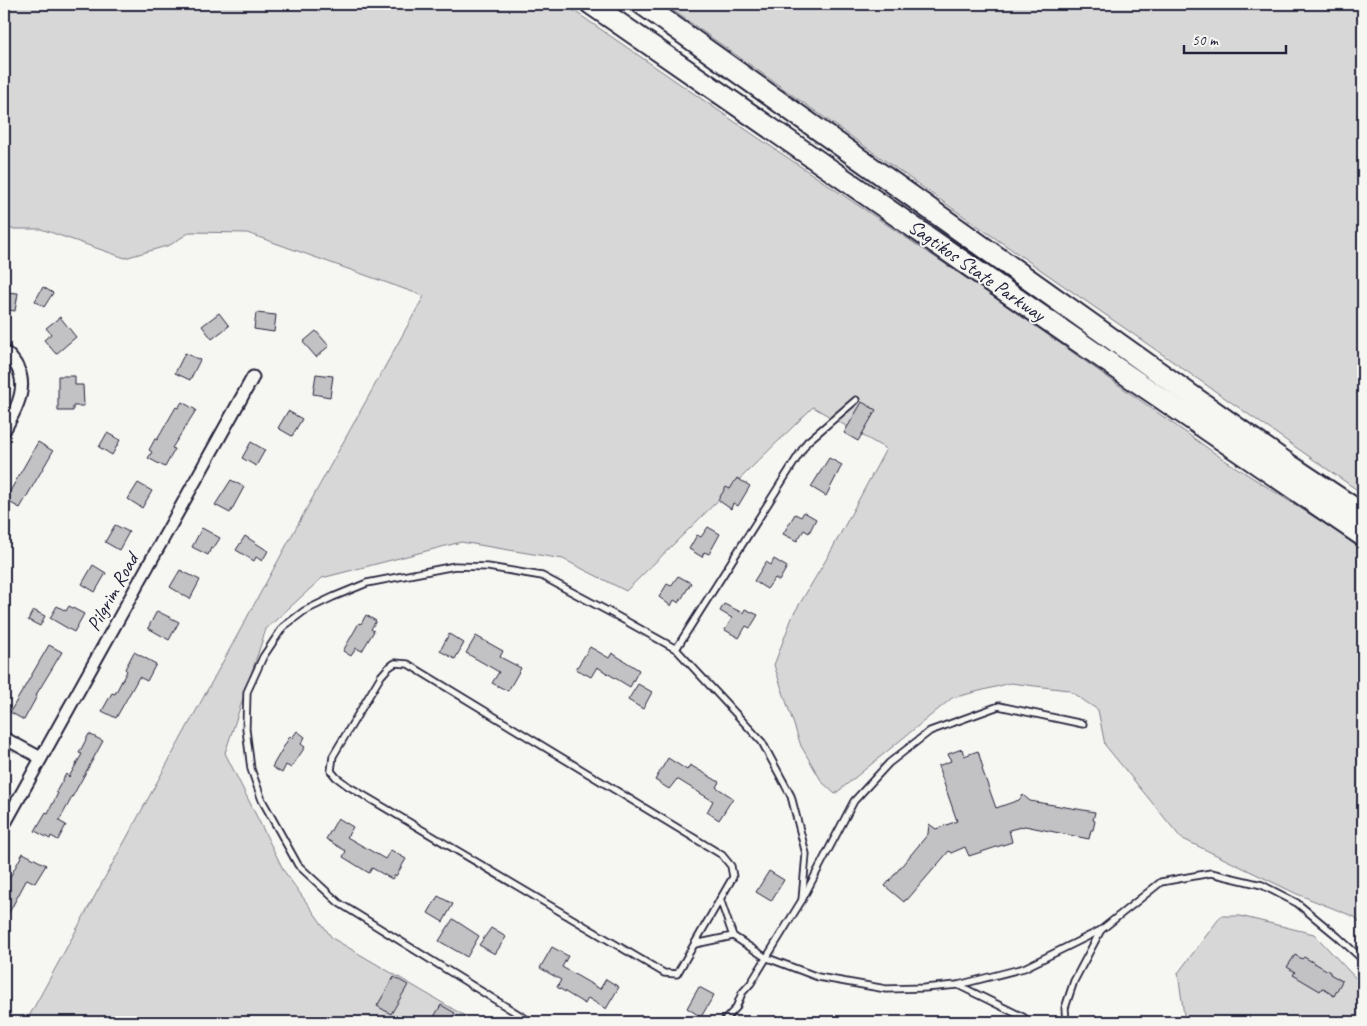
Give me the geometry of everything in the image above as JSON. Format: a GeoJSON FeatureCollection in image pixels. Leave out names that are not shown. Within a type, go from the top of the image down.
{"type":"FeatureCollection","features":[{"type":"Feature","properties":{"kind":"highway","name":"Sagtikos State Parkway"},"geometry":{"type":"LineString","coordinates":[[591,4],[1363,536]]}},
{"type":"Feature","properties":{"kind":"highway","name":"Sagtikos State Parkway"},"geometry":{"type":"LineString","coordinates":[[642,4],[1285,462],[1363,514]]}},
{"type":"Feature","properties":{"kind":"street"},"geometry":{"type":"LineString","coordinates":[[4,351],[12,358],[21,374],[22,393],[4,431]]}},
{"type":"Feature","properties":{"kind":"street","name":"Pilgrim Road"},"geometry":{"type":"LineString","coordinates":[[4,826],[253,377]]}},
{"type":"Feature","properties":{"kind":"street"},"geometry":{"type":"LineString","coordinates":[[4,738],[41,758]]}},
{"type":"Feature","properties":{"kind":"lane"},"geometry":{"type":"LineString","coordinates":[[676,649],[808,442],[856,400]]}},
{"type":"Feature","properties":{"kind":"lane"},"geometry":{"type":"LineString","coordinates":[[531,1022],[339,903],[298,865],[262,800],[251,769],[246,729],[247,692],[263,657],[283,627],[304,611],[366,583],[455,566],[488,566],[542,576],[615,614],[676,649],[762,742],[791,796],[806,854],[802,900]]}},
{"type":"Feature","properties":{"kind":"lane"},"geometry":{"type":"LineString","coordinates":[[395,663],[408,664],[722,855],[731,866],[733,877],[720,899],[677,974],[664,973],[348,786],[331,771],[333,756],[381,676],[395,663]]}},
{"type":"Feature","properties":{"kind":"lane"},"geometry":{"type":"LineString","coordinates":[[723,1022],[736,1008],[742,994],[802,900],[854,801],[888,763],[930,731],[999,706],[1083,724]]}},
{"type":"Feature","properties":{"kind":"lane"},"geometry":{"type":"LineString","coordinates":[[720,899],[733,936],[765,957],[818,977],[886,989],[958,985],[1024,968],[1100,930],[1161,882],[1211,873],[1262,885],[1298,903],[1363,960]]}},
{"type":"Feature","properties":{"kind":"lane"},"geometry":{"type":"LineString","coordinates":[[1066,1022],[1065,1008],[1074,981],[1100,930]]}},
{"type":"Feature","properties":{"kind":"lane"},"geometry":{"type":"LineString","coordinates":[[695,944],[733,936]]}},
{"type":"Feature","properties":{"kind":"lane"},"geometry":{"type":"LineString","coordinates":[[958,985],[1023,1016],[1029,1022]]}},
{"type":"Feature","properties":{"kind":"shaded area"},"geometry":{"type":"Polygon","coordinates":[[[4,4],[564,4],[1003,303],[1223,459],[1363,548],[1363,927],[1355,917],[1297,894],[1181,838],[1105,745],[1098,710],[1068,690],[1011,683],[952,698],[835,794],[822,782],[801,746],[774,665],[793,615],[830,553],[886,449],[813,407],[626,591],[563,559],[461,542],[322,578],[266,629],[225,753],[284,871],[332,938],[475,1022],[26,1022],[424,296],[247,233],[190,232],[170,245],[125,258],[41,229],[4,229],[4,4]]]}},
{"type":"Feature","properties":{"kind":"shaded area"},"geometry":{"type":"Polygon","coordinates":[[[664,4],[1363,4],[1363,494],[949,206],[664,4]]]}},
{"type":"Feature","properties":{"kind":"shaded area"},"geometry":{"type":"Polygon","coordinates":[[[1221,916],[1240,916],[1314,934],[1363,986],[1363,1022],[1185,1022],[1178,973],[1221,916]]]}},
{"type":"Feature","properties":{"kind":"building"},"geometry":{"type":"Polygon","coordinates":[[[43,287],[53,293],[44,307],[35,301],[43,287]]]}},
{"type":"Feature","properties":{"kind":"building"},"geometry":{"type":"Polygon","coordinates":[[[4,292],[18,293],[15,311],[4,309],[4,292]]]}},
{"type":"Feature","properties":{"kind":"building"},"geometry":{"type":"Polygon","coordinates":[[[219,313],[229,326],[212,339],[202,326],[219,313]]]}},
{"type":"Feature","properties":{"kind":"building"},"geometry":{"type":"Polygon","coordinates":[[[256,313],[276,315],[274,332],[254,329],[256,313]]]}},
{"type":"Feature","properties":{"kind":"building"},"geometry":{"type":"Polygon","coordinates":[[[60,317],[76,337],[56,354],[44,340],[51,334],[46,328],[60,317]]]}},
{"type":"Feature","properties":{"kind":"building"},"geometry":{"type":"Polygon","coordinates":[[[316,331],[329,346],[316,357],[303,342],[316,331]]]}},
{"type":"Feature","properties":{"kind":"building"},"geometry":{"type":"Polygon","coordinates":[[[185,353],[200,360],[190,380],[175,373],[185,353]]]}},
{"type":"Feature","properties":{"kind":"building"},"geometry":{"type":"Polygon","coordinates":[[[316,374],[333,376],[330,397],[313,394],[316,374]]]}},
{"type":"Feature","properties":{"kind":"building"},"geometry":{"type":"Polygon","coordinates":[[[58,376],[75,376],[75,385],[83,385],[84,406],[73,406],[73,411],[58,411],[58,376]]]}},
{"type":"Feature","properties":{"kind":"building"},"geometry":{"type":"Polygon","coordinates":[[[182,402],[196,410],[172,448],[175,449],[165,467],[148,458],[152,452],[149,450],[176,407],[178,408],[182,402]]]}},
{"type":"Feature","properties":{"kind":"building"},"geometry":{"type":"Polygon","coordinates":[[[862,402],[876,410],[858,441],[844,433],[862,402]]]}},
{"type":"Feature","properties":{"kind":"building"},"geometry":{"type":"Polygon","coordinates":[[[288,411],[302,419],[292,436],[278,428],[288,411]]]}},
{"type":"Feature","properties":{"kind":"building"},"geometry":{"type":"Polygon","coordinates":[[[107,433],[120,440],[112,455],[99,447],[107,433]]]}},
{"type":"Feature","properties":{"kind":"building"},"geometry":{"type":"Polygon","coordinates":[[[38,442],[53,451],[20,508],[5,500],[38,442]]]}},
{"type":"Feature","properties":{"kind":"building"},"geometry":{"type":"Polygon","coordinates":[[[251,442],[265,450],[256,466],[242,458],[251,442]]]}},
{"type":"Feature","properties":{"kind":"building"},"geometry":{"type":"Polygon","coordinates":[[[829,458],[842,465],[826,496],[811,487],[829,458]]]}},
{"type":"Feature","properties":{"kind":"building"},"geometry":{"type":"Polygon","coordinates":[[[737,478],[750,486],[738,506],[733,503],[731,509],[718,500],[726,487],[730,489],[737,478]]]}},
{"type":"Feature","properties":{"kind":"building"},"geometry":{"type":"Polygon","coordinates":[[[231,480],[244,487],[230,513],[215,505],[231,480]]]}},
{"type":"Feature","properties":{"kind":"building"},"geometry":{"type":"Polygon","coordinates":[[[138,483],[152,491],[142,508],[128,499],[138,483]]]}},
{"type":"Feature","properties":{"kind":"building"},"geometry":{"type":"Polygon","coordinates":[[[804,512],[816,519],[809,533],[804,530],[797,541],[783,534],[795,514],[801,517],[804,512]]]}},
{"type":"Feature","properties":{"kind":"building"},"geometry":{"type":"Polygon","coordinates":[[[115,525],[129,532],[119,550],[105,542],[115,525]]]}},
{"type":"Feature","properties":{"kind":"building"},"geometry":{"type":"Polygon","coordinates":[[[708,527],[720,534],[709,554],[704,552],[702,557],[689,549],[697,535],[701,537],[708,527]]]}},
{"type":"Feature","properties":{"kind":"building"},"geometry":{"type":"Polygon","coordinates":[[[202,528],[220,538],[213,549],[211,548],[208,555],[192,547],[202,528]]]}},
{"type":"Feature","properties":{"kind":"building"},"geometry":{"type":"Polygon","coordinates":[[[245,536],[268,551],[262,561],[256,557],[254,561],[236,550],[245,536]]]}},
{"type":"Feature","properties":{"kind":"building"},"geometry":{"type":"Polygon","coordinates":[[[774,559],[787,567],[779,581],[775,578],[767,589],[754,581],[766,562],[771,565],[774,559]]]}},
{"type":"Feature","properties":{"kind":"building"},"geometry":{"type":"Polygon","coordinates":[[[93,565],[106,573],[95,592],[82,584],[93,565]]]}},
{"type":"Feature","properties":{"kind":"building"},"geometry":{"type":"Polygon","coordinates":[[[180,570],[200,580],[190,599],[170,587],[180,570]]]}},
{"type":"Feature","properties":{"kind":"building"},"geometry":{"type":"Polygon","coordinates":[[[678,576],[691,583],[679,603],[674,600],[671,606],[659,597],[667,584],[671,586],[678,576]]]}},
{"type":"Feature","properties":{"kind":"building"},"geometry":{"type":"Polygon","coordinates":[[[724,604],[743,613],[745,609],[758,615],[750,628],[746,626],[739,638],[725,630],[732,618],[720,611],[724,604]]]}},
{"type":"Feature","properties":{"kind":"building"},"geometry":{"type":"Polygon","coordinates":[[[57,606],[66,611],[69,606],[84,614],[74,632],[50,618],[57,606]]]}},
{"type":"Feature","properties":{"kind":"building"},"geometry":{"type":"Polygon","coordinates":[[[33,610],[45,616],[40,626],[28,620],[33,610]]]}},
{"type":"Feature","properties":{"kind":"building"},"geometry":{"type":"Polygon","coordinates":[[[157,611],[179,622],[169,640],[148,628],[157,611]]]}},
{"type":"Feature","properties":{"kind":"building"},"geometry":{"type":"Polygon","coordinates":[[[366,615],[376,621],[371,629],[374,631],[362,651],[356,648],[351,656],[343,651],[359,623],[361,624],[366,615]]]}},
{"type":"Feature","properties":{"kind":"building"},"geometry":{"type":"Polygon","coordinates":[[[449,634],[464,643],[455,659],[440,651],[449,634]]]}},
{"type":"Feature","properties":{"kind":"building"},"geometry":{"type":"Polygon","coordinates":[[[476,636],[503,651],[500,657],[521,668],[508,691],[492,683],[499,672],[466,653],[476,636]]]}},
{"type":"Feature","properties":{"kind":"building"},"geometry":{"type":"Polygon","coordinates":[[[49,645],[62,652],[36,695],[24,720],[10,712],[49,645]]]}},
{"type":"Feature","properties":{"kind":"building"},"geometry":{"type":"Polygon","coordinates":[[[590,647],[609,658],[612,653],[639,670],[630,687],[597,667],[591,677],[576,669],[590,647]]]}},
{"type":"Feature","properties":{"kind":"building"},"geometry":{"type":"Polygon","coordinates":[[[134,652],[156,664],[147,681],[139,677],[116,718],[102,711],[112,693],[115,694],[134,652]]]}},
{"type":"Feature","properties":{"kind":"building"},"geometry":{"type":"Polygon","coordinates":[[[638,684],[652,692],[643,709],[628,700],[638,684]]]}},
{"type":"Feature","properties":{"kind":"building"},"geometry":{"type":"Polygon","coordinates":[[[297,731],[305,737],[301,744],[305,747],[291,768],[286,765],[282,773],[272,767],[290,736],[292,738],[297,731]]]}},
{"type":"Feature","properties":{"kind":"building"},"geometry":{"type":"Polygon","coordinates":[[[89,734],[103,741],[59,821],[66,825],[58,840],[51,836],[50,839],[35,831],[46,812],[48,813],[58,793],[56,792],[66,774],[69,777],[82,754],[79,753],[89,734]]]}},
{"type":"Feature","properties":{"kind":"building"},"geometry":{"type":"Polygon","coordinates":[[[962,749],[964,756],[978,751],[982,769],[996,808],[1019,800],[1023,795],[1030,801],[1095,812],[1093,830],[1091,830],[1089,839],[1025,826],[1009,830],[1012,842],[969,856],[965,847],[951,853],[949,851],[904,902],[885,886],[928,834],[929,824],[936,829],[957,821],[938,766],[951,761],[948,754],[962,749]]]}},
{"type":"Feature","properties":{"kind":"building"},"geometry":{"type":"Polygon","coordinates":[[[668,758],[687,770],[690,765],[719,782],[716,787],[733,798],[719,820],[707,812],[713,801],[677,779],[669,789],[655,780],[668,758]]]}},
{"type":"Feature","properties":{"kind":"building"},"geometry":{"type":"Polygon","coordinates":[[[338,818],[353,827],[347,837],[385,859],[391,850],[406,859],[396,876],[392,879],[372,868],[369,873],[343,857],[346,851],[326,839],[338,818]]]}},
{"type":"Feature","properties":{"kind":"building"},"geometry":{"type":"Polygon","coordinates":[[[23,853],[46,865],[35,883],[27,879],[4,922],[4,888],[23,853]]]}},
{"type":"Feature","properties":{"kind":"building"},"geometry":{"type":"Polygon","coordinates":[[[769,871],[784,880],[771,901],[756,892],[769,871]]]}},
{"type":"Feature","properties":{"kind":"building"},"geometry":{"type":"Polygon","coordinates":[[[438,896],[453,904],[443,922],[428,913],[438,896]]]}},
{"type":"Feature","properties":{"kind":"building"},"geometry":{"type":"Polygon","coordinates":[[[453,919],[479,936],[467,957],[439,941],[453,919]]]}},
{"type":"Feature","properties":{"kind":"building"},"geometry":{"type":"Polygon","coordinates":[[[491,928],[506,937],[495,954],[479,945],[491,928]]]}},
{"type":"Feature","properties":{"kind":"building"},"geometry":{"type":"Polygon","coordinates":[[[552,947],[568,956],[562,967],[600,989],[606,979],[619,987],[606,1009],[588,998],[585,1004],[557,987],[561,980],[540,968],[552,947]]]}},
{"type":"Feature","properties":{"kind":"building"},"geometry":{"type":"Polygon","coordinates":[[[1295,955],[1302,959],[1304,957],[1342,981],[1334,996],[1322,988],[1320,991],[1293,975],[1295,972],[1287,967],[1295,955]]]}},
{"type":"Feature","properties":{"kind":"building"},"geometry":{"type":"Polygon","coordinates":[[[394,977],[408,985],[391,1014],[377,1006],[394,977]]]}},
{"type":"Feature","properties":{"kind":"building"},"geometry":{"type":"Polygon","coordinates":[[[699,987],[714,995],[701,1017],[687,1008],[699,987]]]}},
{"type":"Feature","properties":{"kind":"building"},"geometry":{"type":"Polygon","coordinates":[[[441,1005],[455,1013],[449,1022],[431,1022],[441,1005]]]}}]}
